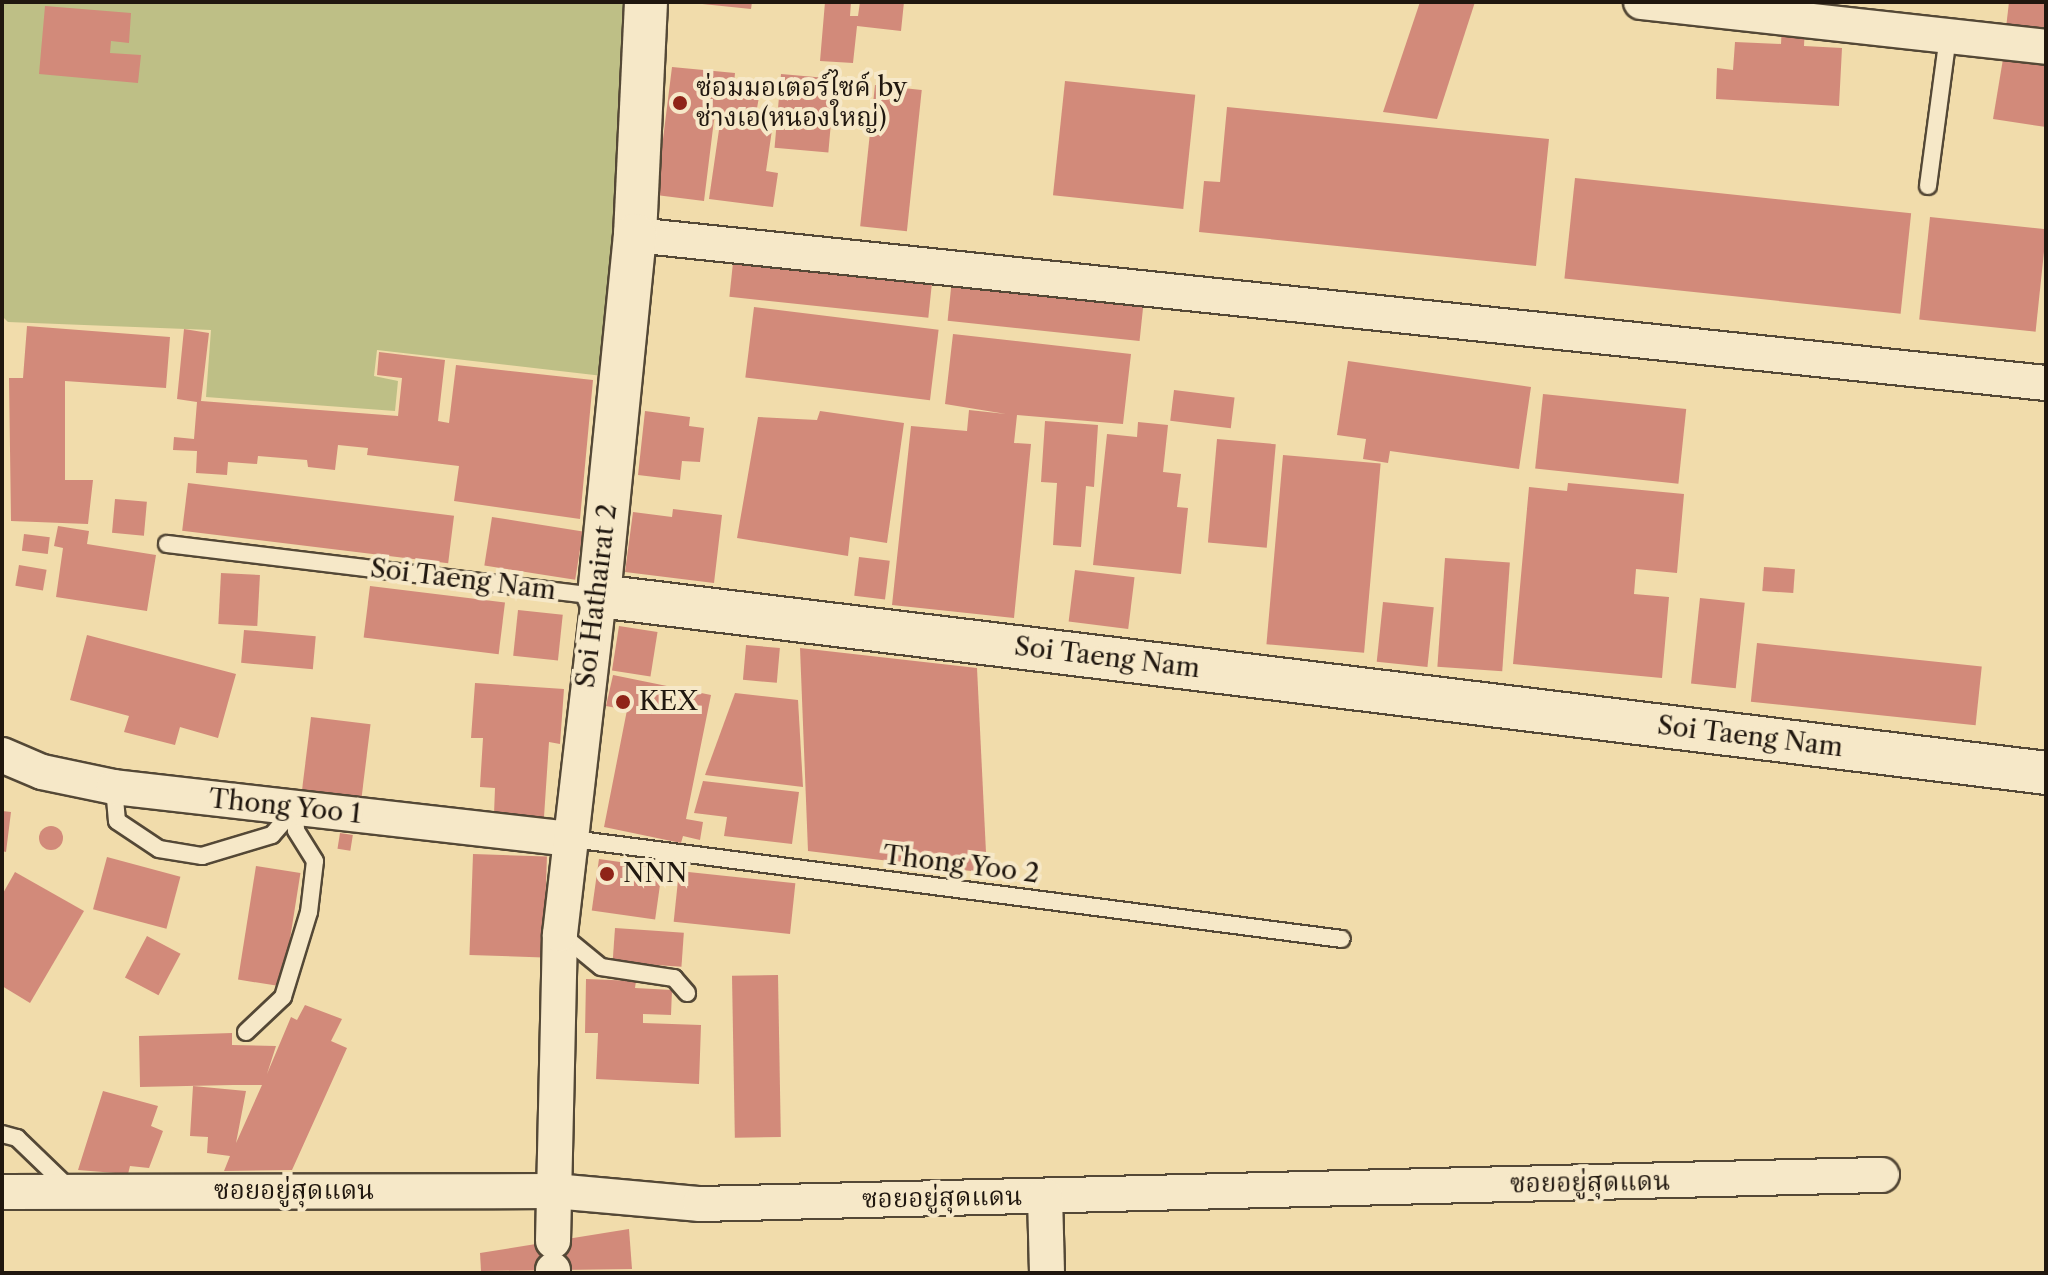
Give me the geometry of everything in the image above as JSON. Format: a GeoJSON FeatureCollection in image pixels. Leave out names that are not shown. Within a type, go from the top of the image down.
{"type":"FeatureCollection","features":[{"type":"Feature","properties":{"kind":"street","name":"Soi Hathairat 2"},"geometry":{"type":"LineString","coordinates":[[553,1261],[560,934],[599,596],[635,235],[646,2]]}},
{"type":"Feature","properties":{"kind":"street"},"geometry":{"type":"LineString","coordinates":[[1641,2],[2046,47]]}},
{"type":"Feature","properties":{"kind":"street"},"geometry":{"type":"LineString","coordinates":[[635,235],[2046,383]]}},
{"type":"Feature","properties":{"kind":"street","name":"Soi Taeng Nam"},"geometry":{"type":"LineString","coordinates":[[599,596],[2046,773]]}},
{"type":"Feature","properties":{"kind":"street","name":"Thong Yoo 1"},"geometry":{"type":"LineString","coordinates":[[2,755],[42,772],[114,787],[572,839]]}},
{"type":"Feature","properties":{"kind":"street","name":"ซอยอยู่สุดแดน"},"geometry":{"type":"LineString","coordinates":[[2,1192],[554,1191],[700,1204],[1882,1175]]}},
{"type":"Feature","properties":{"kind":"street"},"geometry":{"type":"LineString","coordinates":[[1045,1196],[1047,1273]]}},
{"type":"Feature","properties":{"kind":"lane"},"geometry":{"type":"LineString","coordinates":[[1928,186],[1948,36]]}},
{"type":"Feature","properties":{"kind":"lane","name":"Soi Taeng Nam"},"geometry":{"type":"LineString","coordinates":[[167,544],[599,596]]}},
{"type":"Feature","properties":{"kind":"lane"},"geometry":{"type":"LineString","coordinates":[[114,787],[117,821],[159,849],[202,856],[272,835],[295,809]]}},
{"type":"Feature","properties":{"kind":"lane"},"geometry":{"type":"LineString","coordinates":[[246,1032],[283,997],[309,912],[315,861],[296,830],[295,809]]}},
{"type":"Feature","properties":{"kind":"lane","name":"Thong Yoo 2"},"geometry":{"type":"LineString","coordinates":[[572,839],[1342,939]]}},
{"type":"Feature","properties":{"kind":"lane"},"geometry":{"type":"LineString","coordinates":[[560,934],[601,967],[674,978],[687,993]]}},
{"type":"Feature","properties":{"kind":"lane"},"geometry":{"type":"LineString","coordinates":[[2,1123],[9,1136],[74,1191]]}},
{"type":"Feature","properties":{"kind":"green space"},"geometry":{"type":"Polygon","coordinates":[[[2,2],[627,2],[618,236],[603,376],[377,350],[374,376],[398,381],[395,411],[206,397],[211,330],[8,322],[2,316],[2,2]]]}},
{"type":"Feature","properties":{"kind":"building"},"geometry":{"type":"Polygon","coordinates":[[[683,2],[752,2],[751,9],[683,2]]]}},
{"type":"Feature","properties":{"kind":"building"},"geometry":{"type":"Polygon","coordinates":[[[825,2],[851,2],[850,16],[858,16],[860,2],[904,2],[901,31],[857,26],[853,63],[820,61],[825,2]]]}},
{"type":"Feature","properties":{"kind":"building"},"geometry":{"type":"Polygon","coordinates":[[[1420,2],[1475,2],[1437,119],[1383,112],[1420,2]]]}},
{"type":"Feature","properties":{"kind":"building"},"geometry":{"type":"Polygon","coordinates":[[[2009,2],[2046,2],[2046,31],[2006,28],[2009,2]]]}},
{"type":"Feature","properties":{"kind":"building"},"geometry":{"type":"Polygon","coordinates":[[[45,6],[131,13],[129,43],[111,41],[110,53],[141,55],[138,83],[39,74],[45,6]]]}},
{"type":"Feature","properties":{"kind":"building"},"geometry":{"type":"Polygon","coordinates":[[[1782,24],[1805,25],[1804,46],[1842,48],[1839,106],[1716,99],[1717,68],[1733,70],[1735,42],[1781,44],[1782,24]]]}},
{"type":"Feature","properties":{"kind":"building"},"geometry":{"type":"Polygon","coordinates":[[[2004,53],[2046,60],[2046,127],[1993,119],[2004,53]]]}},
{"type":"Feature","properties":{"kind":"building"},"geometry":{"type":"Polygon","coordinates":[[[672,67],[735,73],[733,94],[759,97],[754,125],[714,120],[704,201],[656,195],[672,67]]]}},
{"type":"Feature","properties":{"kind":"building"},"geometry":{"type":"Polygon","coordinates":[[[781,74],[835,79],[828,152],[775,148],[781,74]]]}},
{"type":"Feature","properties":{"kind":"building"},"geometry":{"type":"Polygon","coordinates":[[[1065,81],[1195,95],[1183,209],[1053,195],[1065,81]]]}},
{"type":"Feature","properties":{"kind":"building"},"geometry":{"type":"Polygon","coordinates":[[[875,85],[922,90],[907,231],[860,226],[875,85]]]}},
{"type":"Feature","properties":{"kind":"building"},"geometry":{"type":"Polygon","coordinates":[[[1227,107],[1549,139],[1536,266],[1199,232],[1204,181],[1220,182],[1227,107]]]}},
{"type":"Feature","properties":{"kind":"building"},"geometry":{"type":"Polygon","coordinates":[[[720,123],[772,130],[766,171],[778,173],[773,207],[709,199],[720,123]]]}},
{"type":"Feature","properties":{"kind":"building"},"geometry":{"type":"Polygon","coordinates":[[[1575,178],[1911,213],[1901,314],[1564,278],[1575,178]]]}},
{"type":"Feature","properties":{"kind":"building"},"geometry":{"type":"Polygon","coordinates":[[[1930,217],[2046,229],[2036,332],[1919,319],[1930,217]]]}},
{"type":"Feature","properties":{"kind":"building"},"geometry":{"type":"Polygon","coordinates":[[[734,253],[933,274],[928,318],[729,297],[734,253]]]}},
{"type":"Feature","properties":{"kind":"building"},"geometry":{"type":"Polygon","coordinates":[[[952,279],[1144,299],[1140,341],[948,321],[952,279]]]}},
{"type":"Feature","properties":{"kind":"building"},"geometry":{"type":"Polygon","coordinates":[[[754,307],[939,330],[930,400],[745,377],[754,307]]]}},
{"type":"Feature","properties":{"kind":"building"},"geometry":{"type":"Polygon","coordinates":[[[27,326],[170,337],[166,388],[65,381],[65,480],[93,480],[88,524],[11,521],[9,378],[23,378],[27,326]]]}},
{"type":"Feature","properties":{"kind":"building"},"geometry":{"type":"Polygon","coordinates":[[[184,329],[209,333],[201,401],[398,416],[402,378],[377,375],[379,352],[445,360],[438,421],[449,423],[456,365],[593,380],[580,519],[454,501],[459,466],[367,455],[368,448],[338,445],[335,470],[308,467],[307,460],[258,456],[257,464],[228,462],[227,475],[196,473],[197,451],[173,450],[174,437],[194,439],[197,402],[177,399],[184,329]]]}},
{"type":"Feature","properties":{"kind":"building"},"geometry":{"type":"Polygon","coordinates":[[[953,334],[1131,354],[1123,424],[1017,415],[1014,443],[1031,444],[1014,618],[892,605],[911,426],[967,431],[969,410],[1006,414],[945,404],[953,334]]]}},
{"type":"Feature","properties":{"kind":"building"},"geometry":{"type":"Polygon","coordinates":[[[1348,361],[1531,387],[1519,469],[1390,451],[1388,463],[1363,459],[1366,439],[1337,435],[1348,361]]]}},
{"type":"Feature","properties":{"kind":"building"},"geometry":{"type":"Polygon","coordinates":[[[1174,390],[1235,397],[1231,428],[1170,421],[1174,390]]]}},
{"type":"Feature","properties":{"kind":"building"},"geometry":{"type":"Polygon","coordinates":[[[1543,394],[1686,409],[1678,484],[1535,469],[1543,394]]]}},
{"type":"Feature","properties":{"kind":"building"},"geometry":{"type":"Polygon","coordinates":[[[645,411],[690,417],[689,426],[704,428],[700,462],[682,461],[680,480],[638,475],[645,411]]]}},
{"type":"Feature","properties":{"kind":"building"},"geometry":{"type":"Polygon","coordinates":[[[820,411],[904,423],[887,543],[850,537],[848,556],[737,538],[758,417],[817,420],[820,411]]]}},
{"type":"Feature","properties":{"kind":"building"},"geometry":{"type":"Polygon","coordinates":[[[1045,421],[1098,425],[1094,487],[1086,486],[1081,547],[1053,545],[1057,483],[1041,482],[1045,421]]]}},
{"type":"Feature","properties":{"kind":"building"},"geometry":{"type":"Polygon","coordinates":[[[1138,422],[1168,425],[1163,472],[1181,474],[1177,507],[1188,508],[1181,574],[1093,565],[1107,434],[1137,437],[1138,422]]]}},
{"type":"Feature","properties":{"kind":"building"},"geometry":{"type":"Polygon","coordinates":[[[1217,439],[1276,444],[1267,548],[1208,543],[1217,439]]]}},
{"type":"Feature","properties":{"kind":"building"},"geometry":{"type":"Polygon","coordinates":[[[1283,455],[1381,464],[1364,653],[1266,644],[1283,455]]]}},
{"type":"Feature","properties":{"kind":"building"},"geometry":{"type":"Polygon","coordinates":[[[188,483],[454,516],[448,563],[182,531],[188,483]]]}},
{"type":"Feature","properties":{"kind":"building"},"geometry":{"type":"Polygon","coordinates":[[[1568,483],[1684,494],[1677,573],[1636,569],[1634,594],[1669,597],[1662,678],[1513,664],[1529,487],[1567,491],[1568,483]]]}},
{"type":"Feature","properties":{"kind":"building"},"geometry":{"type":"Polygon","coordinates":[[[115,499],[147,502],[144,536],[112,533],[115,499]]]}},
{"type":"Feature","properties":{"kind":"building"},"geometry":{"type":"Polygon","coordinates":[[[673,509],[722,515],[714,583],[625,572],[633,512],[672,517],[673,509]]]}},
{"type":"Feature","properties":{"kind":"building"},"geometry":{"type":"Polygon","coordinates":[[[492,517],[583,531],[575,580],[484,565],[492,517]]]}},
{"type":"Feature","properties":{"kind":"building"},"geometry":{"type":"Polygon","coordinates":[[[58,526],[89,531],[87,544],[156,555],[147,611],[56,597],[63,548],[54,546],[58,526]]]}},
{"type":"Feature","properties":{"kind":"building"},"geometry":{"type":"Polygon","coordinates":[[[24,534],[50,537],[48,554],[22,551],[24,534]]]}},
{"type":"Feature","properties":{"kind":"building"},"geometry":{"type":"Polygon","coordinates":[[[859,557],[890,561],[885,599],[854,596],[859,557]]]}},
{"type":"Feature","properties":{"kind":"building"},"geometry":{"type":"Polygon","coordinates":[[[1445,558],[1510,563],[1502,671],[1437,667],[1445,558]]]}},
{"type":"Feature","properties":{"kind":"building"},"geometry":{"type":"Polygon","coordinates":[[[19,565],[47,570],[43,591],[15,586],[19,565]]]}},
{"type":"Feature","properties":{"kind":"building"},"geometry":{"type":"Polygon","coordinates":[[[1764,567],[1795,569],[1793,593],[1762,591],[1764,567]]]}},
{"type":"Feature","properties":{"kind":"building"},"geometry":{"type":"Polygon","coordinates":[[[1075,570],[1135,577],[1128,629],[1069,622],[1075,570]]]}},
{"type":"Feature","properties":{"kind":"building"},"geometry":{"type":"Polygon","coordinates":[[[221,573],[260,575],[257,626],[218,624],[221,573]]]}},
{"type":"Feature","properties":{"kind":"building"},"geometry":{"type":"Polygon","coordinates":[[[370,586],[505,603],[499,654],[364,638],[370,586]]]}},
{"type":"Feature","properties":{"kind":"building"},"geometry":{"type":"Polygon","coordinates":[[[1700,598],[1745,603],[1736,688],[1691,684],[1700,598]]]}},
{"type":"Feature","properties":{"kind":"building"},"geometry":{"type":"Polygon","coordinates":[[[1383,602],[1434,607],[1427,667],[1377,662],[1383,602]]]}},
{"type":"Feature","properties":{"kind":"building"},"geometry":{"type":"Polygon","coordinates":[[[518,610],[563,615],[558,660],[513,656],[518,610]]]}},
{"type":"Feature","properties":{"kind":"building"},"geometry":{"type":"Polygon","coordinates":[[[619,626],[658,632],[650,677],[612,670],[619,626]]]}},
{"type":"Feature","properties":{"kind":"building"},"geometry":{"type":"Polygon","coordinates":[[[244,630],[316,636],[313,669],[241,663],[244,630]]]}},
{"type":"Feature","properties":{"kind":"building"},"geometry":{"type":"Polygon","coordinates":[[[87,635],[236,674],[218,738],[180,727],[175,745],[124,732],[129,716],[70,700],[87,635]]]}},
{"type":"Feature","properties":{"kind":"building"},"geometry":{"type":"Polygon","coordinates":[[[1757,643],[1982,667],[1976,725],[1751,702],[1757,643]]]}},
{"type":"Feature","properties":{"kind":"building"},"geometry":{"type":"Polygon","coordinates":[[[746,645],[780,648],[777,683],[743,680],[746,645]]]}},
{"type":"Feature","properties":{"kind":"building"},"geometry":{"type":"Polygon","coordinates":[[[800,648],[977,668],[987,873],[808,851],[800,648]]]}},
{"type":"Feature","properties":{"kind":"building"},"geometry":{"type":"Polygon","coordinates":[[[613,675],[711,695],[686,819],[703,822],[700,840],[683,836],[681,843],[604,827],[627,710],[606,706],[613,675]]]}},
{"type":"Feature","properties":{"kind":"building"},"geometry":{"type":"Polygon","coordinates":[[[475,683],[564,689],[560,744],[549,742],[544,817],[494,814],[495,788],[480,787],[483,738],[471,738],[475,683]]]}},
{"type":"Feature","properties":{"kind":"building"},"geometry":{"type":"Polygon","coordinates":[[[735,693],[798,700],[803,787],[705,775],[735,693]]]}},
{"type":"Feature","properties":{"kind":"building"},"geometry":{"type":"Polygon","coordinates":[[[311,717],[371,724],[361,801],[302,793],[311,717]]]}},
{"type":"Feature","properties":{"kind":"building"},"geometry":{"type":"Polygon","coordinates":[[[703,781],[799,792],[792,844],[724,836],[727,817],[694,813],[703,781]]]}},
{"type":"Feature","properties":{"kind":"building"},"geometry":{"type":"Polygon","coordinates":[[[2,811],[11,812],[6,852],[2,851],[2,811]]]}},
{"type":"Feature","properties":{"kind":"building"},"geometry":{"type":"Polygon","coordinates":[[[51,826],[59,830],[63,838],[59,846],[51,850],[43,846],[39,838],[43,830],[51,826]]]}},
{"type":"Feature","properties":{"kind":"building"},"geometry":{"type":"Polygon","coordinates":[[[340,833],[353,835],[350,851],[337,849],[340,833]]]}},
{"type":"Feature","properties":{"kind":"building"},"geometry":{"type":"Polygon","coordinates":[[[473,854],[547,857],[543,958],[469,955],[473,854]]]}},
{"type":"Feature","properties":{"kind":"building"},"geometry":{"type":"Polygon","coordinates":[[[107,857],[180,877],[166,929],[93,909],[107,857]]]}},
{"type":"Feature","properties":{"kind":"building"},"geometry":{"type":"Polygon","coordinates":[[[599,859],[662,868],[655,919],[592,910],[599,859]]]}},
{"type":"Feature","properties":{"kind":"building"},"geometry":{"type":"Polygon","coordinates":[[[256,866],[300,873],[282,987],[238,980],[256,866]]]}},
{"type":"Feature","properties":{"kind":"building"},"geometry":{"type":"Polygon","coordinates":[[[679,871],[795,883],[790,934],[674,922],[679,871]]]}},
{"type":"Feature","properties":{"kind":"building"},"geometry":{"type":"Polygon","coordinates":[[[15,872],[84,911],[30,1003],[2,986],[2,895],[15,872]]]}},
{"type":"Feature","properties":{"kind":"building"},"geometry":{"type":"Polygon","coordinates":[[[615,928],[684,933],[681,967],[613,962],[615,928]]]}},
{"type":"Feature","properties":{"kind":"building"},"geometry":{"type":"Polygon","coordinates":[[[147,936],[181,954],[158,995],[125,977],[147,936]]]}},
{"type":"Feature","properties":{"kind":"building"},"geometry":{"type":"Polygon","coordinates":[[[778,975],[781,1137],[735,1138],[732,976],[778,975]]]}},
{"type":"Feature","properties":{"kind":"building"},"geometry":{"type":"Polygon","coordinates":[[[586,979],[636,981],[635,988],[672,990],[671,1015],[643,1014],[643,1023],[701,1025],[699,1084],[596,1079],[598,1033],[585,1033],[586,979]]]}},
{"type":"Feature","properties":{"kind":"building"},"geometry":{"type":"Polygon","coordinates":[[[305,1005],[342,1019],[331,1041],[347,1048],[292,1170],[224,1171],[230,1156],[207,1153],[208,1137],[190,1136],[193,1086],[246,1091],[236,1143],[262,1085],[233,1085],[140,1087],[139,1036],[232,1033],[232,1045],[276,1046],[267,1074],[291,1017],[297,1020],[305,1005]]]}},
{"type":"Feature","properties":{"kind":"building"},"geometry":{"type":"Polygon","coordinates":[[[103,1091],[158,1106],[151,1126],[163,1131],[149,1168],[130,1166],[128,1174],[78,1170],[103,1091]]]}},
{"type":"Feature","properties":{"kind":"building"},"geometry":{"type":"Polygon","coordinates":[[[629,1229],[632,1269],[481,1271],[480,1253],[629,1229]]]}},
{"type":"Feature","properties":{"kind":"place","name":"ซ่อมมอเตอร์ไซค์ by ช่างเอ(หนองใหญ่)"},"geometry":{"type":"Point","coordinates":[680,103]}},
{"type":"Feature","properties":{"kind":"place","name":"KEX"},"geometry":{"type":"Point","coordinates":[623,702]}},
{"type":"Feature","properties":{"kind":"place","name":"NNN"},"geometry":{"type":"Point","coordinates":[607,874]}}]}
